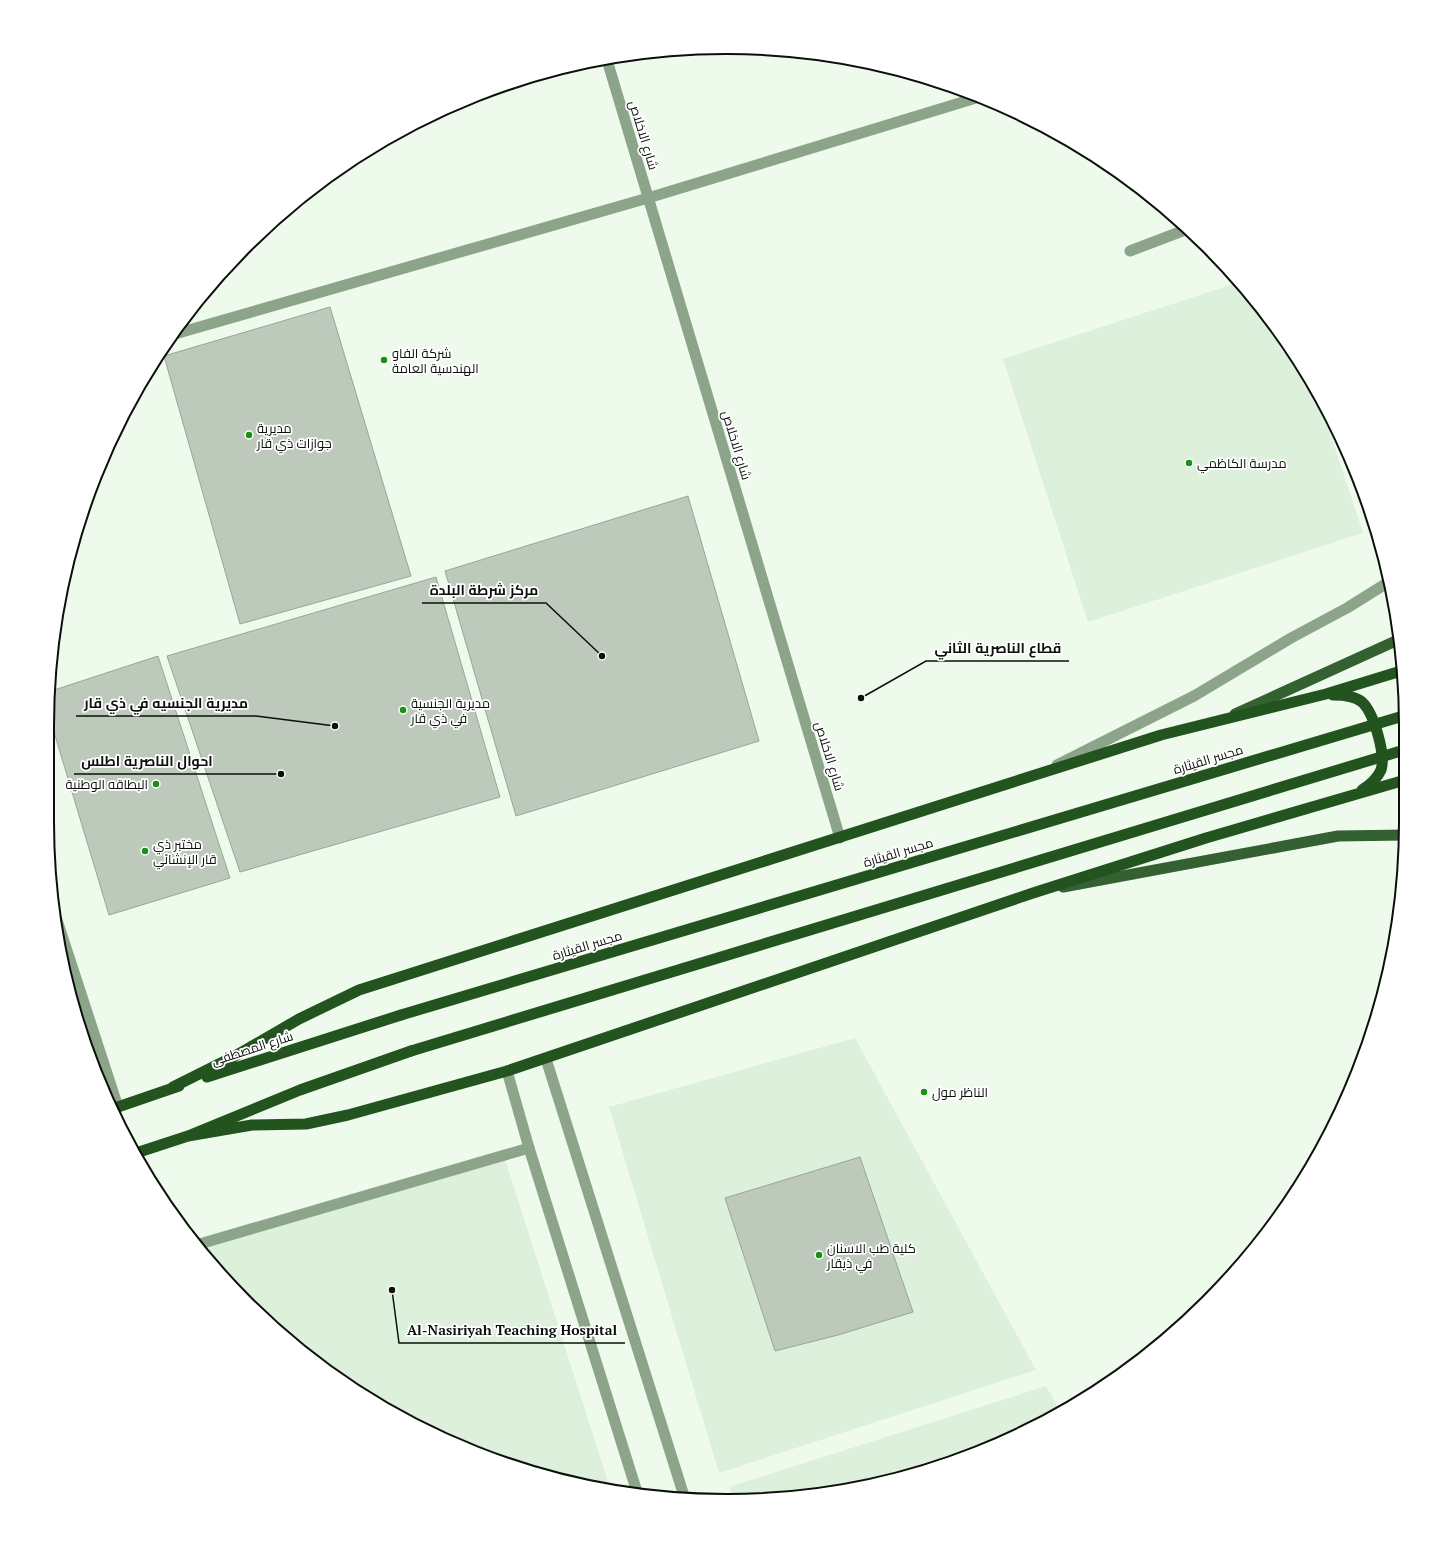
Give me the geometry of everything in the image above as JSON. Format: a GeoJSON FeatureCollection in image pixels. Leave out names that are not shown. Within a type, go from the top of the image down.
{"type":"FeatureCollection","features":[{"type":"Feature","properties":{"kind":"highway"},"geometry":{"type":"LineString","coordinates":[[174,1088],[236,1056],[299,1019],[359,990],[1161,735],[1326,694],[1397,672]]}},
{"type":"Feature","properties":{"kind":"highway"},"geometry":{"type":"LineString","coordinates":[[1326,694],[1347,695],[1362,702],[1372,717],[1378,734],[1381,751],[1381,769],[1372,783],[1355,795]]}},
{"type":"Feature","properties":{"kind":"highway","name":"مجسر القيثارة"},"geometry":{"type":"LineString","coordinates":[[401,1015],[1399,717]]}},
{"type":"Feature","properties":{"kind":"highway"},"geometry":{"type":"LineString","coordinates":[[141,1152],[188,1136],[300,1090],[411,1051],[1399,752]]}},
{"type":"Feature","properties":{"kind":"highway"},"geometry":{"type":"LineString","coordinates":[[188,1136],[252,1125],[306,1124],[348,1115],[507,1071],[1033,893],[1206,838],[1399,782]]}},
{"type":"Feature","properties":{"kind":"highway","name":"شارع المصطفى"},"geometry":{"type":"LineString","coordinates":[[118,1107],[401,1015]]}},
{"type":"Feature","properties":{"kind":"main road"},"geometry":{"type":"LineString","coordinates":[[1225,718],[1393,642]]}},
{"type":"Feature","properties":{"kind":"main road"},"geometry":{"type":"LineString","coordinates":[[1033,893],[1338,836],[1399,835]]}},
{"type":"Feature","properties":{"kind":"street","name":"شارع الاخلاص"},"geometry":{"type":"LineString","coordinates":[[608,65],[840,838]]}},
{"type":"Feature","properties":{"kind":"street"},"geometry":{"type":"LineString","coordinates":[[182,332],[648,198],[970,100]]}},
{"type":"Feature","properties":{"kind":"street"},"geometry":{"type":"LineString","coordinates":[[1130,251],[1181,231]]}},
{"type":"Feature","properties":{"kind":"street"},"geometry":{"type":"LineString","coordinates":[[1037,775],[1194,696],[1291,638],[1347,608],[1384,585]]}},
{"type":"Feature","properties":{"kind":"street"},"geometry":{"type":"LineString","coordinates":[[67,952],[108,1086]]}},
{"type":"Feature","properties":{"kind":"street"},"geometry":{"type":"LineString","coordinates":[[546,1059],[683,1493]]}},
{"type":"Feature","properties":{"kind":"street"},"geometry":{"type":"LineString","coordinates":[[507,1071],[528,1148],[637,1488]]}},
{"type":"Feature","properties":{"kind":"street"},"geometry":{"type":"LineString","coordinates":[[203,1243],[528,1148]]}},
{"type":"Feature","properties":{"kind":"shaded area","name":"مدرسة الكاظمي"},"geometry":{"type":"Polygon","coordinates":[[[1233,284],[1260,317],[1286,353],[1309,390],[1327,423],[1363,533],[1088,622],[1003,359],[1233,284]]]}},
{"type":"Feature","properties":{"kind":"shaded area"},"geometry":{"type":"Polygon","coordinates":[[[855,1038],[1036,1370],[719,1473],[609,1107],[855,1038]]]}},
{"type":"Feature","properties":{"kind":"shaded area"},"geometry":{"type":"Polygon","coordinates":[[[504,1156],[608,1483],[552,1471],[510,1458],[469,1443],[429,1425],[390,1404],[353,1381],[317,1355],[283,1327],[251,1297],[205,1245],[504,1156]]]}},
{"type":"Feature","properties":{"kind":"shaded area"},"geometry":{"type":"Polygon","coordinates":[[[1046,1386],[1058,1407],[1024,1425],[984,1443],[901,1471],[858,1481],[770,1493],[731,1494],[729,1487],[1046,1386]]]}},
{"type":"Feature","properties":{"kind":"building","name":"مديرية جوازات ذي قار"},"geometry":{"type":"Polygon","coordinates":[[[330,307],[411,576],[240,624],[164,357],[165,356],[330,307]]]}},
{"type":"Feature","properties":{"kind":"building"},"geometry":{"type":"Polygon","coordinates":[[[688,496],[759,741],[516,816],[445,571],[688,496]]]}},
{"type":"Feature","properties":{"kind":"building"},"geometry":{"type":"Polygon","coordinates":[[[436,577],[500,797],[240,872],[167,656],[436,577]]]}},
{"type":"Feature","properties":{"kind":"building"},"geometry":{"type":"Polygon","coordinates":[[[158,656],[230,878],[109,915],[54,732],[55,690],[158,656]]]}},
{"type":"Feature","properties":{"kind":"building","name":"كلية طب الاسنان في ذيقار"},"geometry":{"type":"Polygon","coordinates":[[[860,1157],[913,1312],[838,1335],[775,1351],[725,1198],[860,1157]]]}},
{"type":"Feature","properties":{"kind":"place","name":"شركة الفاو الهندسية العامة"},"geometry":{"type":"Point","coordinates":[384,360]}},
{"type":"Feature","properties":{"kind":"place","name":"مديرية جوازات ذي قار"},"geometry":{"type":"Point","coordinates":[249,435]}},
{"type":"Feature","properties":{"kind":"place","name":"مدرسة الكاظمي"},"geometry":{"type":"Point","coordinates":[1189,463]}},
{"type":"Feature","properties":{"kind":"place","name":"مركز شرطة البلدة"},"geometry":{"type":"Point","coordinates":[602,656]}},
{"type":"Feature","properties":{"kind":"place","name":"قطاع الناصرية الثاني"},"geometry":{"type":"Point","coordinates":[861,698]}},
{"type":"Feature","properties":{"kind":"place","name":"مديرية الجنسية في ذي قار"},"geometry":{"type":"Point","coordinates":[403,710]}},
{"type":"Feature","properties":{"kind":"place","name":"مديرية الجنسيه في ذي قار"},"geometry":{"type":"Point","coordinates":[335,726]}},
{"type":"Feature","properties":{"kind":"place","name":"احوال الناصرية اطلس"},"geometry":{"type":"Point","coordinates":[281,774]}},
{"type":"Feature","properties":{"kind":"place","name":"البطاقه الوطنية"},"geometry":{"type":"Point","coordinates":[156,784]}},
{"type":"Feature","properties":{"kind":"place","name":"مختبر ذي قار الإنشائي"},"geometry":{"type":"Point","coordinates":[145,851]}},
{"type":"Feature","properties":{"kind":"place","name":"الناظر مول"},"geometry":{"type":"Point","coordinates":[924,1092]}},
{"type":"Feature","properties":{"kind":"place","name":"كلية طب الاسنان في ذيقار"},"geometry":{"type":"Point","coordinates":[819,1255]}},
{"type":"Feature","properties":{"kind":"place","name":"Al-Nasiriyah Teaching Hospital"},"geometry":{"type":"Point","coordinates":[392,1290]}}]}
